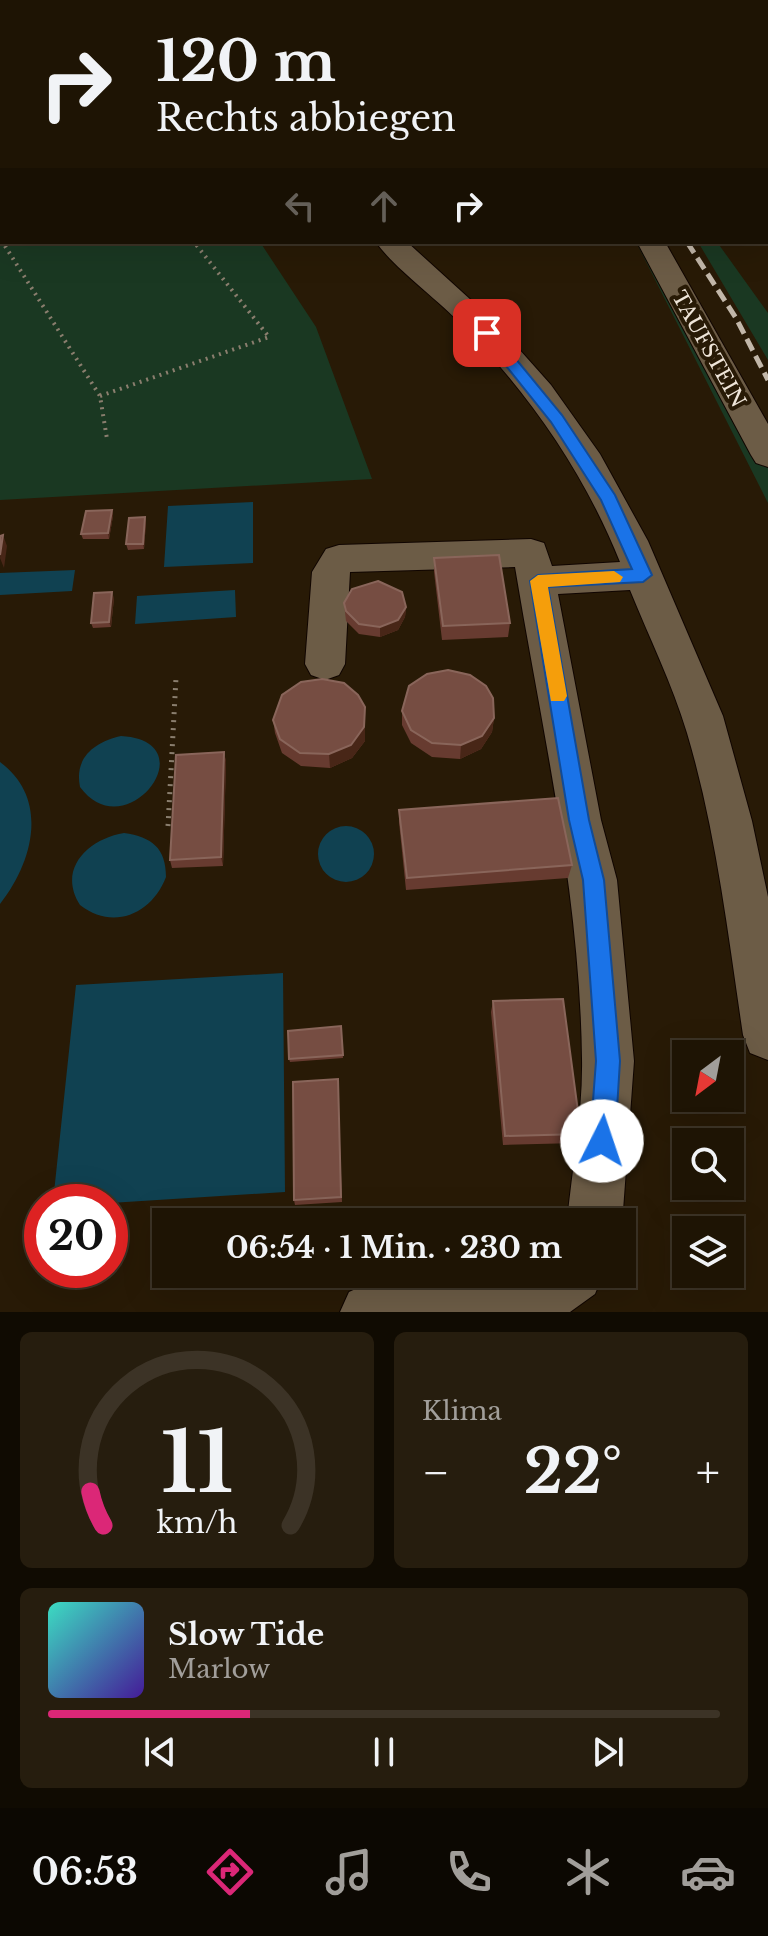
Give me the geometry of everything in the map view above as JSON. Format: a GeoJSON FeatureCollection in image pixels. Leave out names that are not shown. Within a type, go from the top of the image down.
{"type":"FeatureCollection","features":[{"type":"Feature","properties":{"kind":"street"},"geometry":{"type":"LineString","coordinates":[[392,244],[428,273],[487,333],[557,418],[609,499],[683,666],[712,747],[747,905],[768,1035]]}},
{"type":"Feature","properties":{"kind":"street","name":"TAUFSTEIN"},"geometry":{"type":"LineString","coordinates":[[652,244],[768,455]]}},
{"type":"Feature","properties":{"kind":"street"},"geometry":{"type":"LineString","coordinates":[[325,664],[331,572],[339,559],[531,553],[579,820],[594,880],[608,1061],[596,1208]]}},
{"type":"Feature","properties":{"kind":"street"},"geometry":{"type":"LineString","coordinates":[[538,581],[643,575]]}},
{"type":"Feature","properties":{"kind":"street"},"geometry":{"type":"LineString","coordinates":[[369,1312],[429,1306],[531,1305],[555,1288]]}},
{"type":"Feature","properties":{"kind":"path"},"geometry":{"type":"LineString","coordinates":[[3,244],[100,396],[107,439]]}},
{"type":"Feature","properties":{"kind":"path"},"geometry":{"type":"LineString","coordinates":[[100,396],[269,337],[196,244]]}},
{"type":"Feature","properties":{"kind":"path"},"geometry":{"type":"LineString","coordinates":[[168,826],[176,678]]}},
{"type":"Feature","properties":{"kind":"green space"},"geometry":{"type":"Polygon","coordinates":[[[0,244],[261,244],[316,327],[372,479],[0,500],[0,244]]]}},
{"type":"Feature","properties":{"kind":"green space"},"geometry":{"type":"Polygon","coordinates":[[[637,244],[652,244],[768,455],[768,503],[637,244]]]}},
{"type":"Feature","properties":{"kind":"green space"},"geometry":{"type":"Polygon","coordinates":[[[699,244],[718,244],[768,313],[768,360],[699,244]]]}},
{"type":"Feature","properties":{"kind":"water"},"geometry":{"type":"Polygon","coordinates":[[[253,502],[253,563],[164,567],[168,506],[253,502]]]}},
{"type":"Feature","properties":{"kind":"water"},"geometry":{"type":"Polygon","coordinates":[[[75,570],[72,591],[0,595],[0,573],[75,570]]]}},
{"type":"Feature","properties":{"kind":"water"},"geometry":{"type":"Polygon","coordinates":[[[235,590],[236,617],[135,624],[137,596],[235,590]]]}},
{"type":"Feature","properties":{"kind":"water"},"geometry":{"type":"Polygon","coordinates":[[[121,736],[146,742],[158,755],[159,771],[151,787],[136,800],[118,806],[99,803],[80,787],[80,767],[88,752],[103,742],[121,736]]]}},
{"type":"Feature","properties":{"kind":"water"},"geometry":{"type":"Polygon","coordinates":[[[0,762],[16,777],[26,794],[31,812],[31,831],[21,869],[0,904],[0,762]]]}},
{"type":"Feature","properties":{"kind":"water"},"geometry":{"type":"Polygon","coordinates":[[[346,826],[366,834],[374,854],[366,874],[346,882],[326,874],[318,854],[326,834],[346,826]]]}},
{"type":"Feature","properties":{"kind":"water"},"geometry":{"type":"Polygon","coordinates":[[[124,833],[142,837],[156,846],[163,858],[166,877],[160,890],[141,909],[130,915],[105,917],[80,905],[74,892],[74,868],[88,849],[111,836],[124,833]]]}},
{"type":"Feature","properties":{"kind":"water"},"geometry":{"type":"Polygon","coordinates":[[[283,973],[285,1192],[128,1202],[128,1184],[55,1184],[76,985],[283,973]]]}},
{"type":"Feature","properties":{"kind":"building"},"geometry":{"type":"Polygon","coordinates":[[[112,510],[108,533],[81,534],[86,511],[112,510]]]}},
{"type":"Feature","properties":{"kind":"building"},"geometry":{"type":"Polygon","coordinates":[[[145,517],[143,544],[126,544],[129,518],[145,517]]]}},
{"type":"Feature","properties":{"kind":"building"},"geometry":{"type":"Polygon","coordinates":[[[499,555],[510,623],[443,626],[434,558],[499,555]]]}},
{"type":"Feature","properties":{"kind":"building"},"geometry":{"type":"Polygon","coordinates":[[[378,581],[402,592],[406,607],[398,620],[380,627],[359,624],[346,611],[344,603],[352,589],[378,581]]]}},
{"type":"Feature","properties":{"kind":"building"},"geometry":{"type":"Polygon","coordinates":[[[112,592],[109,622],[91,623],[94,593],[112,592]]]}},
{"type":"Feature","properties":{"kind":"building"},"geometry":{"type":"Polygon","coordinates":[[[448,670],[470,675],[486,686],[493,698],[494,718],[482,736],[461,745],[432,743],[411,730],[402,711],[409,686],[427,674],[448,670]]]}},
{"type":"Feature","properties":{"kind":"building"},"geometry":{"type":"Polygon","coordinates":[[[322,679],[344,683],[358,695],[365,707],[364,727],[351,745],[329,754],[300,753],[280,739],[273,720],[282,695],[301,682],[322,679]]]}},
{"type":"Feature","properties":{"kind":"building"},"geometry":{"type":"Polygon","coordinates":[[[224,752],[221,857],[170,860],[176,755],[224,752]]]}},
{"type":"Feature","properties":{"kind":"building"},"geometry":{"type":"Polygon","coordinates":[[[558,798],[572,865],[407,878],[399,810],[558,798]]]}},
{"type":"Feature","properties":{"kind":"building"},"geometry":{"type":"Polygon","coordinates":[[[563,999],[581,1134],[505,1136],[493,1001],[563,999]]]}},
{"type":"Feature","properties":{"kind":"building"},"geometry":{"type":"Polygon","coordinates":[[[341,1026],[343,1055],[289,1059],[288,1031],[341,1026]]]}},
{"type":"Feature","properties":{"kind":"building"},"geometry":{"type":"Polygon","coordinates":[[[338,1079],[341,1197],[294,1200],[293,1082],[338,1079]]]}},
{"type":"Feature","properties":{"kind":"railway"},"geometry":{"type":"LineString","coordinates":[[688,244],[736,318],[768,380]]}},
{"type":"Feature","properties":{"kind":"slow traffic"},"geometry":{"type":"LineString","coordinates":[[558,696],[538,581],[614,577]]}},
{"type":"Feature","properties":{"kind":"route"},"geometry":{"type":"LineString","coordinates":[[487,333],[557,418],[609,499],[643,575],[538,581],[579,820],[594,880],[608,1061],[602,1141]]}}]}
